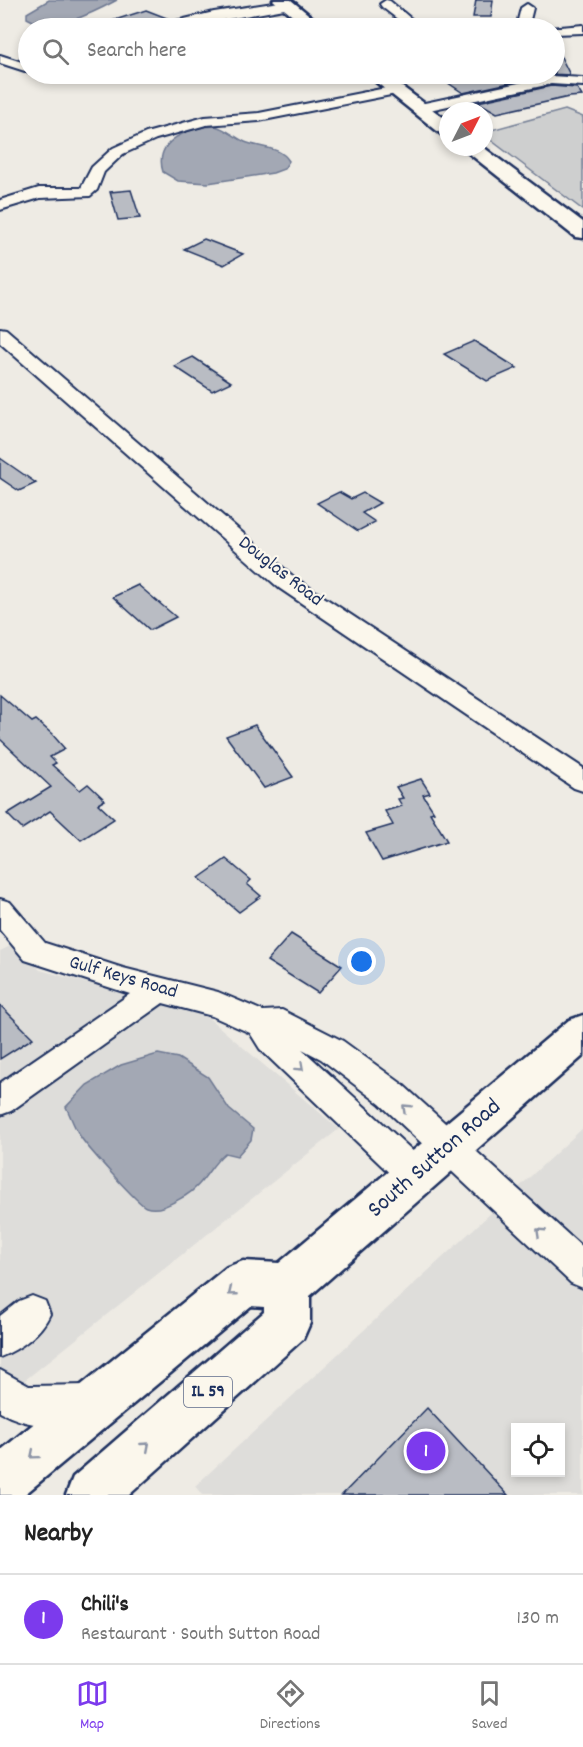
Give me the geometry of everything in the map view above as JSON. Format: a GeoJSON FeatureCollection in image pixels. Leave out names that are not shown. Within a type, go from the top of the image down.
{"type":"FeatureCollection","features":[{"type":"Feature","properties":{"kind":"main road"},"geometry":{"type":"LineString","coordinates":[[283,2],[304,18]]}},
{"type":"Feature","properties":{"kind":"main road"},"geometry":{"type":"LineString","coordinates":[[388,84],[439,123]]}},
{"type":"Feature","properties":{"kind":"main road"},"geometry":{"type":"LineString","coordinates":[[483,156],[583,232]]}},
{"type":"Feature","properties":{"kind":"main road","name":"South Sutton Road"},"geometry":{"type":"LineString","coordinates":[[287,1286],[583,1032]]}},
{"type":"Feature","properties":{"kind":"main road"},"geometry":{"type":"LineString","coordinates":[[0,1483],[243,1283],[287,1286]]}},
{"type":"Feature","properties":{"kind":"main road","name":"IL 59"},"geometry":{"type":"LineString","coordinates":[[91,1495],[287,1323],[287,1286]]}},
{"type":"Feature","properties":{"kind":"street"},"geometry":{"type":"LineString","coordinates":[[206,18],[283,2]]}},
{"type":"Feature","properties":{"kind":"street"},"geometry":{"type":"LineString","coordinates":[[386,4],[404,18]]}},
{"type":"Feature","properties":{"kind":"street"},"geometry":{"type":"LineString","coordinates":[[524,18],[527,8]]}},
{"type":"Feature","properties":{"kind":"street"},"geometry":{"type":"LineString","coordinates":[[565,29],[583,28]]}},
{"type":"Feature","properties":{"kind":"street"},"geometry":{"type":"LineString","coordinates":[[0,59],[18,65]]}},
{"type":"Feature","properties":{"kind":"street"},"geometry":{"type":"LineString","coordinates":[[565,81],[583,82]]}},
{"type":"Feature","properties":{"kind":"street"},"geometry":{"type":"LineString","coordinates":[[494,84],[501,89]]}},
{"type":"Feature","properties":{"kind":"street"},"geometry":{"type":"LineString","coordinates":[[420,108],[529,84]]}},
{"type":"Feature","properties":{"kind":"street"},"geometry":{"type":"LineString","coordinates":[[0,206],[31,195],[84,193],[89,190],[97,170],[117,151],[135,142],[190,125],[223,118],[259,117],[396,90]]}},
{"type":"Feature","properties":{"kind":"street","name":"Douglas Road"},"geometry":{"type":"LineString","coordinates":[[0,333],[287,583],[583,781]]}},
{"type":"Feature","properties":{"kind":"street","name":"Gulf Keys Road"},"geometry":{"type":"LineString","coordinates":[[0,910],[34,952],[159,990],[218,1005],[261,1024],[282,1023],[332,1050],[391,1094],[583,1271]]}},
{"type":"Feature","properties":{"kind":"street"},"geometry":{"type":"LineString","coordinates":[[0,1101],[159,990]]}},
{"type":"Feature","properties":{"kind":"street","name":"Gulf Keys Road"},"geometry":{"type":"LineString","coordinates":[[261,1024],[271,1040],[416,1176]]}},
{"type":"Feature","properties":{"kind":"street"},"geometry":{"type":"LineString","coordinates":[[0,1339],[32,1314]]}},
{"type":"Feature","properties":{"kind":"street"},"geometry":{"type":"LineString","coordinates":[[0,1388],[5,1394],[32,1407],[95,1404]]}},
{"type":"Feature","properties":{"kind":"shaded area"},"geometry":{"type":"Polygon","coordinates":[[[49,0],[117,0],[79,18],[27,18],[27,13],[49,0]]]}},
{"type":"Feature","properties":{"kind":"shaded area"},"geometry":{"type":"Polygon","coordinates":[[[565,110],[583,117],[583,210],[493,142],[493,130],[565,110]]]}},
{"type":"Feature","properties":{"kind":"shaded area"},"geometry":{"type":"Polygon","coordinates":[[[215,126],[245,142],[280,153],[289,161],[284,169],[273,173],[208,183],[178,181],[163,172],[161,161],[163,151],[168,144],[176,137],[195,129],[215,126]]]}},
{"type":"Feature","properties":{"kind":"shaded area"},"geometry":{"type":"Polygon","coordinates":[[[14,944],[40,970],[205,1015],[339,1129],[0,1400],[0,951],[14,944]]]}},
{"type":"Feature","properties":{"kind":"shaded area"},"geometry":{"type":"Polygon","coordinates":[[[158,1054],[178,1058],[208,1077],[229,1109],[253,1129],[251,1140],[237,1156],[225,1153],[192,1192],[166,1206],[151,1208],[141,1204],[84,1142],[66,1107],[87,1085],[121,1065],[158,1054]]]}},
{"type":"Feature","properties":{"kind":"shaded area"},"geometry":{"type":"Polygon","coordinates":[[[583,1128],[583,1495],[202,1495],[195,1486],[583,1128]]]}},
{"type":"Feature","properties":{"kind":"building"},"geometry":{"type":"Polygon","coordinates":[[[476,0],[493,0],[491,17],[473,17],[476,0]]]}},
{"type":"Feature","properties":{"kind":"building"},"geometry":{"type":"Polygon","coordinates":[[[146,10],[167,18],[121,18],[146,10]]]}},
{"type":"Feature","properties":{"kind":"building"},"geometry":{"type":"Polygon","coordinates":[[[565,65],[570,75],[565,75],[565,65]]]}},
{"type":"Feature","properties":{"kind":"building"},"geometry":{"type":"Polygon","coordinates":[[[450,84],[505,84],[463,93],[450,84]]]}},
{"type":"Feature","properties":{"kind":"building"},"geometry":{"type":"Polygon","coordinates":[[[551,86],[577,88],[582,96],[497,113],[493,111],[493,102],[478,102],[551,86]]]}},
{"type":"Feature","properties":{"kind":"building"},"geometry":{"type":"Polygon","coordinates":[[[131,190],[140,218],[118,220],[110,192],[131,190]]]}},
{"type":"Feature","properties":{"kind":"building"},"geometry":{"type":"Polygon","coordinates":[[[204,239],[243,254],[224,265],[184,249],[204,239]]]}},
{"type":"Feature","properties":{"kind":"building"},"geometry":{"type":"Polygon","coordinates":[[[474,341],[517,368],[487,381],[444,354],[474,341]]]}},
{"type":"Feature","properties":{"kind":"building"},"geometry":{"type":"Polygon","coordinates":[[[193,357],[231,382],[212,391],[174,366],[193,357]]]}},
{"type":"Feature","properties":{"kind":"building"},"geometry":{"type":"Polygon","coordinates":[[[0,458],[36,483],[19,491],[0,478],[0,458]]]}},
{"type":"Feature","properties":{"kind":"building"},"geometry":{"type":"Polygon","coordinates":[[[339,492],[351,499],[363,493],[380,503],[362,513],[375,522],[358,531],[317,503],[339,492]]]}},
{"type":"Feature","properties":{"kind":"building"},"geometry":{"type":"Polygon","coordinates":[[[138,585],[176,617],[150,630],[113,597],[138,585]]]}},
{"type":"Feature","properties":{"kind":"building"},"geometry":{"type":"Polygon","coordinates":[[[0,695],[32,722],[36,720],[52,734],[65,749],[50,757],[56,763],[52,765],[80,790],[88,784],[105,800],[98,804],[114,819],[81,840],[50,811],[22,829],[7,814],[51,787],[0,739],[0,695]]]}},
{"type":"Feature","properties":{"kind":"building"},"geometry":{"type":"Polygon","coordinates":[[[255,725],[293,777],[264,788],[226,736],[255,725]]]}},
{"type":"Feature","properties":{"kind":"building"},"geometry":{"type":"Polygon","coordinates":[[[421,779],[430,793],[423,795],[434,812],[430,813],[447,841],[382,861],[366,833],[393,825],[385,811],[402,806],[398,799],[403,798],[396,787],[421,779]]]}},
{"type":"Feature","properties":{"kind":"building"},"geometry":{"type":"Polygon","coordinates":[[[226,859],[251,880],[247,884],[261,896],[239,912],[199,878],[226,859]]]}},
{"type":"Feature","properties":{"kind":"building"},"geometry":{"type":"Polygon","coordinates":[[[291,934],[342,966],[318,993],[267,961],[291,934]]]}},
{"type":"Feature","properties":{"kind":"building"},"geometry":{"type":"Polygon","coordinates":[[[0,1005],[33,1038],[0,1059],[0,1005]]]}},
{"type":"Feature","properties":{"kind":"building"},"geometry":{"type":"Polygon","coordinates":[[[427,1408],[508,1495],[342,1495],[427,1408]]]}},
{"type":"Feature","properties":{"kind":"place","name":"Chili's"},"geometry":{"type":"Point","coordinates":[426,1451]}}]}
